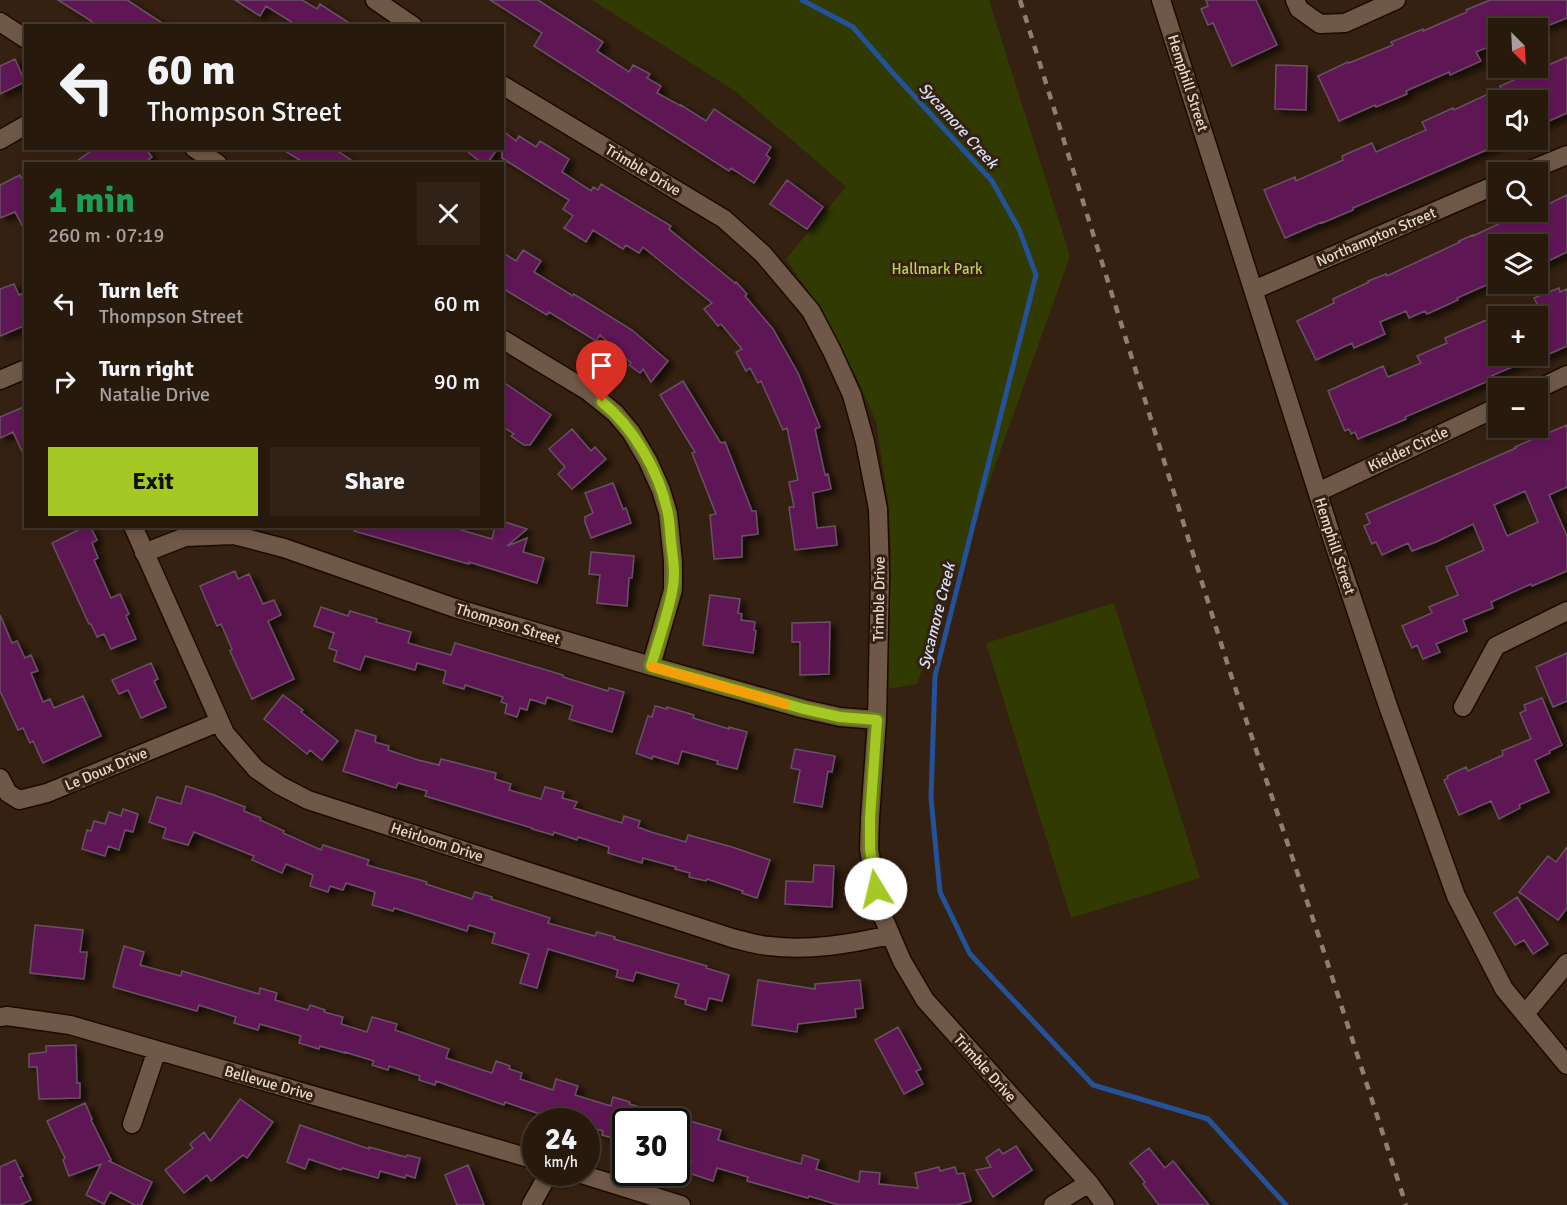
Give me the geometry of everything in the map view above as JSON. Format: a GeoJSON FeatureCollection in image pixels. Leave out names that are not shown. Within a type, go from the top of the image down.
{"type":"FeatureCollection","features":[{"type":"Feature","properties":{"kind":"street"},"geometry":{"type":"LineString","coordinates":[[375,0],[410,24]]}},
{"type":"Feature","properties":{"kind":"street","name":"Hemphill Street"},"geometry":{"type":"LineString","coordinates":[[1161,0],[1388,706],[1456,896],[1504,989],[1567,1065]]}},
{"type":"Feature","properties":{"kind":"street"},"geometry":{"type":"LineString","coordinates":[[1295,0],[1299,9],[1320,24],[1345,23],[1396,0]]}},
{"type":"Feature","properties":{"kind":"street"},"geometry":{"type":"LineString","coordinates":[[0,22],[24,38]]}},
{"type":"Feature","properties":{"kind":"street","name":"Trimble Drive"},"geometry":{"type":"LineString","coordinates":[[504,86],[724,219],[763,254],[811,311],[852,394],[865,442],[878,509],[880,576],[877,720],[870,849],[883,917],[902,962],[925,1000],[1089,1183],[1105,1205]]}},
{"type":"Feature","properties":{"kind":"street"},"geometry":{"type":"LineString","coordinates":[[0,140],[24,126]]}},
{"type":"Feature","properties":{"kind":"street"},"geometry":{"type":"LineString","coordinates":[[197,150],[215,162]]}},
{"type":"Feature","properties":{"kind":"street"},"geometry":{"type":"LineString","coordinates":[[1548,163],[1567,155]]}},
{"type":"Feature","properties":{"kind":"street","name":"Northampton Street"},"geometry":{"type":"LineString","coordinates":[[1254,290],[1488,188]]}},
{"type":"Feature","properties":{"kind":"street"},"geometry":{"type":"LineString","coordinates":[[504,340],[588,392],[615,414],[631,432],[648,461],[668,513],[674,561],[673,590],[651,666]]}},
{"type":"Feature","properties":{"kind":"street"},"geometry":{"type":"LineString","coordinates":[[0,380],[24,370]]}},
{"type":"Feature","properties":{"kind":"street"},"geometry":{"type":"LineString","coordinates":[[1548,384],[1567,375]]}},
{"type":"Feature","properties":{"kind":"street","name":"Kielder Circle"},"geometry":{"type":"LineString","coordinates":[[1318,492],[1488,412]]}},
{"type":"Feature","properties":{"kind":"street","name":"Heirloom Drive"},"geometry":{"type":"LineString","coordinates":[[134,528],[225,733],[256,769],[279,785],[308,800],[732,938],[766,946],[789,948],[854,943],[890,935]]}},
{"type":"Feature","properties":{"kind":"street","name":"Thompson Street"},"geometry":{"type":"LineString","coordinates":[[144,553],[185,537],[234,535],[284,548],[455,608],[651,666],[804,709],[840,717],[877,720]]}},
{"type":"Feature","properties":{"kind":"street"},"geometry":{"type":"LineString","coordinates":[[1463,707],[1496,646],[1567,611]]}},
{"type":"Feature","properties":{"kind":"street","name":"Le Doux Drive"},"geometry":{"type":"LineString","coordinates":[[0,778],[8,793],[19,800],[47,793],[219,722]]}},
{"type":"Feature","properties":{"kind":"street"},"geometry":{"type":"LineString","coordinates":[[1525,1014],[1567,963]]}},
{"type":"Feature","properties":{"kind":"street","name":"Bellevue Drive"},"geometry":{"type":"LineString","coordinates":[[0,1017],[70,1025],[522,1156]]}},
{"type":"Feature","properties":{"kind":"street"},"geometry":{"type":"LineString","coordinates":[[132,1124],[157,1050]]}},
{"type":"Feature","properties":{"kind":"street"},"geometry":{"type":"LineString","coordinates":[[600,1180],[681,1205]]}},
{"type":"Feature","properties":{"kind":"street"},"geometry":{"type":"LineString","coordinates":[[1053,1205],[1089,1183]]}},
{"type":"Feature","properties":{"kind":"street"},"geometry":{"type":"LineString","coordinates":[[531,1205],[542,1186]]}},
{"type":"Feature","properties":{"kind":"green space","name":"Hallmark Park"},"geometry":{"type":"Polygon","coordinates":[[[592,0],[989,0],[1070,256],[917,684],[888,689],[891,551],[888,499],[876,422],[856,376],[815,301],[786,259],[846,187],[735,91],[592,0]]]}},
{"type":"Feature","properties":{"kind":"green space"},"geometry":{"type":"Polygon","coordinates":[[[1114,603],[1200,878],[1071,918],[986,643],[1114,603]]]}},
{"type":"Feature","properties":{"kind":"building"},"geometry":{"type":"Polygon","coordinates":[[[58,0],[127,0],[164,24],[96,24],[58,0]]]}},
{"type":"Feature","properties":{"kind":"building"},"geometry":{"type":"Polygon","coordinates":[[[235,0],[302,0],[317,9],[320,4],[351,24],[295,24],[266,6],[260,16],[235,0]]]}},
{"type":"Feature","properties":{"kind":"building"},"geometry":{"type":"Polygon","coordinates":[[[490,0],[538,0],[603,42],[597,51],[629,72],[633,65],[650,74],[647,78],[661,86],[657,93],[706,121],[714,109],[771,147],[766,155],[770,158],[754,183],[731,168],[729,171],[534,46],[542,33],[490,0]]]}},
{"type":"Feature","properties":{"kind":"building"},"geometry":{"type":"Polygon","coordinates":[[[1206,0],[1256,0],[1277,45],[1232,66],[1213,23],[1208,25],[1201,9],[1208,6],[1206,0]]]}},
{"type":"Feature","properties":{"kind":"building"},"geometry":{"type":"Polygon","coordinates":[[[1490,0],[1567,0],[1567,18],[1548,26],[1548,18],[1488,18],[1488,47],[1476,52],[1481,61],[1450,75],[1449,72],[1406,91],[1407,94],[1339,121],[1318,76],[1393,45],[1391,42],[1467,12],[1466,10],[1490,0]]]}},
{"type":"Feature","properties":{"kind":"building"},"geometry":{"type":"Polygon","coordinates":[[[1567,57],[1567,113],[1548,122],[1548,90],[1497,90],[1501,88],[1500,86],[1518,78],[1548,78],[1548,65],[1567,57]]]}},
{"type":"Feature","properties":{"kind":"building"},"geometry":{"type":"Polygon","coordinates":[[[15,59],[24,82],[0,94],[0,66],[15,59]]]}},
{"type":"Feature","properties":{"kind":"building"},"geometry":{"type":"Polygon","coordinates":[[[1276,65],[1307,66],[1306,110],[1275,109],[1276,65]]]}},
{"type":"Feature","properties":{"kind":"building"},"geometry":{"type":"Polygon","coordinates":[[[1488,94],[1488,149],[1285,238],[1264,190],[1295,177],[1296,181],[1343,160],[1342,156],[1372,143],[1376,152],[1426,130],[1422,122],[1453,108],[1454,110],[1488,94]]]}},
{"type":"Feature","properties":{"kind":"building"},"geometry":{"type":"Polygon","coordinates":[[[504,132],[516,141],[519,136],[536,147],[540,141],[569,159],[562,172],[591,191],[593,187],[598,190],[601,184],[671,226],[669,229],[736,282],[747,294],[745,296],[773,329],[798,373],[820,427],[815,429],[825,475],[828,474],[831,489],[813,493],[817,528],[835,526],[837,545],[795,550],[789,507],[794,507],[789,482],[798,480],[787,428],[783,430],[761,381],[758,383],[750,368],[746,371],[736,352],[742,349],[721,324],[718,326],[704,309],[712,303],[643,247],[639,253],[626,245],[623,249],[593,230],[586,242],[564,228],[573,216],[563,209],[569,200],[502,158],[504,132]]]}},
{"type":"Feature","properties":{"kind":"building"},"geometry":{"type":"Polygon","coordinates":[[[92,150],[147,150],[152,157],[146,162],[76,162],[92,150]]]}},
{"type":"Feature","properties":{"kind":"building"},"geometry":{"type":"Polygon","coordinates":[[[283,150],[336,150],[354,162],[303,162],[283,150]]]}},
{"type":"Feature","properties":{"kind":"building"},"geometry":{"type":"Polygon","coordinates":[[[466,150],[497,150],[488,162],[480,162],[466,150]]]}},
{"type":"Feature","properties":{"kind":"building"},"geometry":{"type":"Polygon","coordinates":[[[20,175],[21,178],[24,177],[24,229],[15,212],[0,218],[0,185],[20,175]]]}},
{"type":"Feature","properties":{"kind":"building"},"geometry":{"type":"Polygon","coordinates":[[[787,180],[823,207],[807,229],[770,204],[787,180]]]}},
{"type":"Feature","properties":{"kind":"building"},"geometry":{"type":"Polygon","coordinates":[[[1567,195],[1567,252],[1548,261],[1548,234],[1488,234],[1488,284],[1427,314],[1425,311],[1409,318],[1406,311],[1380,322],[1385,334],[1354,348],[1352,343],[1316,360],[1297,321],[1334,303],[1333,299],[1368,281],[1386,274],[1387,276],[1503,222],[1548,222],[1548,204],[1567,195]]]}},
{"type":"Feature","properties":{"kind":"building"},"geometry":{"type":"Polygon","coordinates":[[[523,250],[541,261],[534,272],[632,330],[668,361],[651,382],[643,369],[640,373],[629,365],[631,363],[600,335],[596,341],[549,312],[547,315],[504,289],[504,253],[516,261],[523,250]]]}},
{"type":"Feature","properties":{"kind":"building"},"geometry":{"type":"Polygon","coordinates":[[[14,284],[19,295],[24,293],[24,326],[0,336],[0,289],[14,284]]]}},
{"type":"Feature","properties":{"kind":"building"},"geometry":{"type":"Polygon","coordinates":[[[1559,288],[1560,292],[1567,289],[1567,346],[1548,355],[1548,306],[1532,306],[1537,304],[1534,298],[1559,288]]]}},
{"type":"Feature","properties":{"kind":"building"},"geometry":{"type":"Polygon","coordinates":[[[1488,319],[1488,366],[1514,366],[1491,376],[1492,378],[1488,378],[1488,381],[1358,439],[1355,432],[1351,434],[1349,429],[1345,431],[1328,391],[1383,366],[1388,377],[1421,363],[1417,356],[1447,343],[1445,338],[1488,319]]]}},
{"type":"Feature","properties":{"kind":"building"},"geometry":{"type":"Polygon","coordinates":[[[683,381],[720,442],[725,442],[752,511],[756,511],[758,534],[742,536],[742,557],[714,559],[710,515],[716,514],[692,453],[695,452],[660,395],[683,381]]]}},
{"type":"Feature","properties":{"kind":"building"},"geometry":{"type":"Polygon","coordinates":[[[504,382],[551,415],[530,445],[524,445],[511,436],[514,434],[504,427],[504,382]]]}},
{"type":"Feature","properties":{"kind":"building"},"geometry":{"type":"Polygon","coordinates":[[[24,407],[24,456],[13,432],[0,438],[0,417],[24,407]]]}},
{"type":"Feature","properties":{"kind":"building"},"geometry":{"type":"Polygon","coordinates":[[[1567,425],[1567,487],[1549,495],[1567,536],[1567,571],[1491,602],[1493,608],[1463,620],[1467,631],[1436,644],[1440,652],[1423,659],[1417,645],[1412,648],[1402,626],[1432,613],[1429,607],[1458,595],[1446,567],[1484,550],[1473,524],[1412,551],[1408,543],[1382,555],[1376,542],[1372,544],[1364,526],[1370,523],[1366,514],[1536,438],[1548,438],[1548,433],[1567,425]],[[1525,491],[1494,505],[1507,536],[1538,522],[1525,491]]]}},
{"type":"Feature","properties":{"kind":"building"},"geometry":{"type":"Polygon","coordinates":[[[572,429],[591,451],[595,447],[606,459],[572,489],[558,474],[565,467],[549,449],[572,429]]]}},
{"type":"Feature","properties":{"kind":"building"},"geometry":{"type":"Polygon","coordinates":[[[613,483],[631,523],[591,538],[585,517],[593,513],[585,493],[613,483]]]}},
{"type":"Feature","properties":{"kind":"building"},"geometry":{"type":"Polygon","coordinates":[[[504,522],[527,529],[507,546],[527,538],[523,552],[544,558],[537,583],[354,531],[354,528],[462,528],[461,530],[492,539],[495,528],[504,528],[504,522]]]}},
{"type":"Feature","properties":{"kind":"building"},"geometry":{"type":"Polygon","coordinates":[[[82,528],[91,528],[97,540],[92,543],[98,558],[94,560],[111,598],[120,594],[136,639],[111,649],[104,634],[97,637],[52,543],[82,528]]]}},
{"type":"Feature","properties":{"kind":"building"},"geometry":{"type":"Polygon","coordinates":[[[591,552],[634,556],[632,578],[629,578],[627,606],[597,603],[600,575],[589,574],[591,552]]]}},
{"type":"Feature","properties":{"kind":"building"},"geometry":{"type":"Polygon","coordinates":[[[235,571],[238,579],[249,574],[263,604],[274,600],[281,615],[268,621],[294,679],[252,699],[230,651],[232,649],[221,624],[217,626],[200,586],[235,571]]]}},
{"type":"Feature","properties":{"kind":"building"},"geometry":{"type":"Polygon","coordinates":[[[710,595],[740,599],[738,613],[742,614],[741,620],[755,622],[753,653],[703,645],[710,595]]]}},
{"type":"Feature","properties":{"kind":"building"},"geometry":{"type":"Polygon","coordinates":[[[321,607],[348,616],[350,611],[377,619],[376,622],[411,632],[408,643],[451,655],[455,643],[608,691],[609,688],[624,692],[612,732],[569,719],[573,706],[547,697],[545,704],[530,699],[527,710],[520,708],[517,717],[505,713],[507,704],[501,702],[503,697],[465,685],[464,689],[443,683],[446,671],[417,663],[415,670],[365,656],[360,670],[334,661],[337,651],[329,648],[334,633],[314,626],[321,607]]]}},
{"type":"Feature","properties":{"kind":"building"},"geometry":{"type":"Polygon","coordinates":[[[0,615],[12,643],[17,641],[25,658],[31,655],[38,671],[31,673],[43,702],[50,699],[54,708],[83,696],[101,736],[43,763],[33,741],[30,743],[23,728],[18,730],[0,691],[0,615]]]}},
{"type":"Feature","properties":{"kind":"building"},"geometry":{"type":"Polygon","coordinates":[[[830,622],[829,674],[800,675],[800,642],[792,642],[792,623],[830,622]]]}},
{"type":"Feature","properties":{"kind":"building"},"geometry":{"type":"Polygon","coordinates":[[[1567,653],[1567,701],[1553,707],[1536,667],[1567,653]]]}},
{"type":"Feature","properties":{"kind":"building"},"geometry":{"type":"Polygon","coordinates":[[[151,663],[158,679],[154,681],[166,707],[141,718],[128,690],[119,694],[112,680],[151,663]]]}},
{"type":"Feature","properties":{"kind":"building"},"geometry":{"type":"Polygon","coordinates":[[[283,695],[338,741],[322,760],[310,750],[307,754],[264,719],[283,695]]]}},
{"type":"Feature","properties":{"kind":"building"},"geometry":{"type":"Polygon","coordinates":[[[1542,698],[1562,745],[1535,760],[1549,792],[1519,805],[1520,808],[1499,819],[1491,801],[1459,815],[1444,780],[1448,778],[1447,776],[1466,767],[1468,771],[1503,755],[1502,751],[1531,739],[1520,713],[1526,710],[1524,705],[1542,698]]]}},
{"type":"Feature","properties":{"kind":"building"},"geometry":{"type":"Polygon","coordinates":[[[655,706],[667,709],[667,707],[694,715],[693,718],[747,732],[737,769],[682,751],[678,764],[636,753],[648,716],[652,717],[655,706]]]}},
{"type":"Feature","properties":{"kind":"building"},"geometry":{"type":"Polygon","coordinates":[[[356,730],[376,736],[375,742],[389,746],[388,750],[418,760],[439,765],[441,759],[496,773],[495,779],[511,784],[509,790],[541,799],[545,787],[564,792],[562,798],[577,802],[574,808],[622,823],[624,816],[640,821],[638,827],[651,832],[686,842],[688,835],[770,860],[757,898],[707,879],[706,881],[689,877],[690,873],[675,869],[676,867],[643,858],[642,863],[608,853],[609,847],[578,837],[577,840],[554,832],[553,835],[425,796],[427,791],[398,783],[396,788],[343,771],[356,730]]]}},
{"type":"Feature","properties":{"kind":"building"},"geometry":{"type":"Polygon","coordinates":[[[795,749],[835,756],[832,772],[828,771],[822,807],[794,802],[800,770],[791,768],[795,749]]]}},
{"type":"Feature","properties":{"kind":"building"},"geometry":{"type":"Polygon","coordinates":[[[186,786],[245,807],[244,811],[261,818],[260,820],[284,831],[283,833],[321,850],[323,845],[369,860],[367,865],[427,882],[426,884],[472,899],[475,892],[492,897],[491,899],[550,918],[548,923],[595,936],[597,932],[707,966],[706,968],[729,975],[722,1001],[709,998],[706,1010],[685,1004],[686,1000],[675,997],[679,984],[636,972],[633,981],[616,977],[618,970],[548,949],[537,988],[520,983],[529,954],[492,943],[495,933],[469,925],[467,931],[394,908],[393,911],[372,905],[375,892],[346,883],[343,890],[330,886],[328,892],[310,886],[313,875],[286,864],[282,873],[252,860],[254,856],[194,832],[188,845],[163,838],[166,828],[149,822],[157,797],[181,804],[186,786]]]}},
{"type":"Feature","properties":{"kind":"building"},"geometry":{"type":"Polygon","coordinates":[[[123,809],[138,814],[133,832],[125,830],[119,850],[108,846],[105,856],[82,849],[87,830],[91,831],[94,821],[105,824],[109,812],[121,816],[123,809]]]}},
{"type":"Feature","properties":{"kind":"building"},"geometry":{"type":"Polygon","coordinates":[[[1567,847],[1567,908],[1558,920],[1519,892],[1548,856],[1556,862],[1567,847]]]}},
{"type":"Feature","properties":{"kind":"building"},"geometry":{"type":"Polygon","coordinates":[[[814,865],[834,866],[832,907],[785,904],[786,881],[813,882],[814,865]]]}},
{"type":"Feature","properties":{"kind":"building"},"geometry":{"type":"Polygon","coordinates":[[[1517,897],[1548,944],[1533,954],[1524,940],[1515,945],[1494,913],[1517,897]]]}},
{"type":"Feature","properties":{"kind":"building"},"geometry":{"type":"Polygon","coordinates":[[[35,925],[83,930],[80,952],[87,952],[84,979],[30,973],[35,925]]]}},
{"type":"Feature","properties":{"kind":"building"},"geometry":{"type":"Polygon","coordinates":[[[124,946],[144,952],[140,965],[181,976],[182,971],[259,994],[260,988],[277,993],[275,1000],[308,1010],[310,1005],[325,1010],[324,1012],[343,1017],[341,1024],[367,1032],[372,1017],[397,1024],[395,1030],[449,1049],[446,1058],[492,1073],[496,1061],[510,1066],[509,1069],[522,1073],[520,1079],[553,1090],[556,1079],[578,1086],[575,1095],[611,1106],[613,1097],[644,1108],[612,1108],[612,1138],[602,1135],[603,1131],[600,1130],[600,1108],[522,1108],[505,1102],[504,1105],[436,1081],[435,1085],[419,1080],[420,1076],[389,1066],[388,1070],[372,1065],[374,1061],[345,1052],[320,1046],[319,1049],[299,1043],[301,1036],[260,1024],[258,1030],[234,1023],[236,1017],[199,1005],[197,1011],[113,987],[124,946]]]}},
{"type":"Feature","properties":{"kind":"building"},"geometry":{"type":"Polygon","coordinates":[[[758,980],[815,989],[815,984],[860,980],[863,1008],[855,1009],[856,1017],[798,1024],[797,1032],[752,1025],[758,980]]]}},
{"type":"Feature","properties":{"kind":"building"},"geometry":{"type":"Polygon","coordinates":[[[898,1027],[921,1069],[916,1071],[923,1084],[904,1094],[875,1040],[898,1027]]]}},
{"type":"Feature","properties":{"kind":"building"},"geometry":{"type":"Polygon","coordinates":[[[76,1045],[77,1083],[80,1083],[80,1098],[39,1099],[37,1067],[29,1067],[29,1054],[46,1052],[46,1046],[76,1045]]]}},
{"type":"Feature","properties":{"kind":"building"},"geometry":{"type":"Polygon","coordinates":[[[240,1099],[273,1122],[247,1158],[243,1155],[211,1181],[207,1175],[184,1193],[165,1170],[193,1148],[190,1144],[204,1132],[210,1141],[240,1099]]]}},
{"type":"Feature","properties":{"kind":"building"},"geometry":{"type":"Polygon","coordinates":[[[85,1103],[111,1160],[109,1161],[152,1182],[141,1205],[135,1205],[110,1192],[104,1204],[86,1195],[101,1164],[69,1176],[63,1160],[65,1158],[47,1121],[85,1103]]]}},
{"type":"Feature","properties":{"kind":"building"},"geometry":{"type":"Polygon","coordinates":[[[690,1121],[721,1130],[718,1140],[801,1164],[803,1155],[819,1160],[816,1169],[859,1182],[860,1171],[880,1173],[879,1184],[918,1188],[915,1173],[939,1167],[940,1171],[955,1167],[957,1174],[964,1173],[971,1201],[956,1205],[839,1205],[747,1181],[748,1177],[717,1168],[713,1181],[690,1173],[692,1161],[690,1160],[690,1121]]]}},
{"type":"Feature","properties":{"kind":"building"},"geometry":{"type":"Polygon","coordinates":[[[300,1125],[369,1149],[369,1147],[406,1157],[407,1155],[420,1158],[415,1178],[406,1175],[405,1178],[380,1171],[378,1178],[342,1168],[341,1170],[309,1159],[305,1169],[287,1162],[300,1125]]]}},
{"type":"Feature","properties":{"kind":"building"},"geometry":{"type":"Polygon","coordinates":[[[1016,1146],[1032,1170],[993,1197],[976,1170],[991,1167],[986,1158],[999,1149],[1003,1154],[1016,1146]]]}},
{"type":"Feature","properties":{"kind":"building"},"geometry":{"type":"Polygon","coordinates":[[[1149,1148],[1165,1168],[1173,1161],[1209,1205],[1159,1205],[1130,1163],[1149,1148]]]}},
{"type":"Feature","properties":{"kind":"building"},"geometry":{"type":"Polygon","coordinates":[[[15,1160],[31,1200],[20,1205],[0,1205],[0,1167],[15,1160]]]}},
{"type":"Feature","properties":{"kind":"building"},"geometry":{"type":"Polygon","coordinates":[[[468,1165],[484,1205],[457,1205],[445,1175],[468,1165]]]}},
{"type":"Feature","properties":{"kind":"waterway","name":"Sycamore Creek"},"geometry":{"type":"LineString","coordinates":[[802,0],[853,27],[992,181],[1019,229],[1036,275],[935,676],[931,798],[940,892],[970,954],[1093,1085],[1208,1119],[1286,1205]]}},
{"type":"Feature","properties":{"kind":"railway"},"geometry":{"type":"LineString","coordinates":[[1020,0],[1230,672],[1406,1205]]}},
{"type":"Feature","properties":{"kind":"slow traffic"},"geometry":{"type":"LineString","coordinates":[[652,667],[785,704]]}},
{"type":"Feature","properties":{"kind":"route"},"geometry":{"type":"LineString","coordinates":[[602,402],[631,432],[648,461],[668,513],[674,561],[673,590],[651,666],[804,709],[840,717],[877,720],[870,818],[870,849],[876,889]]}}]}
